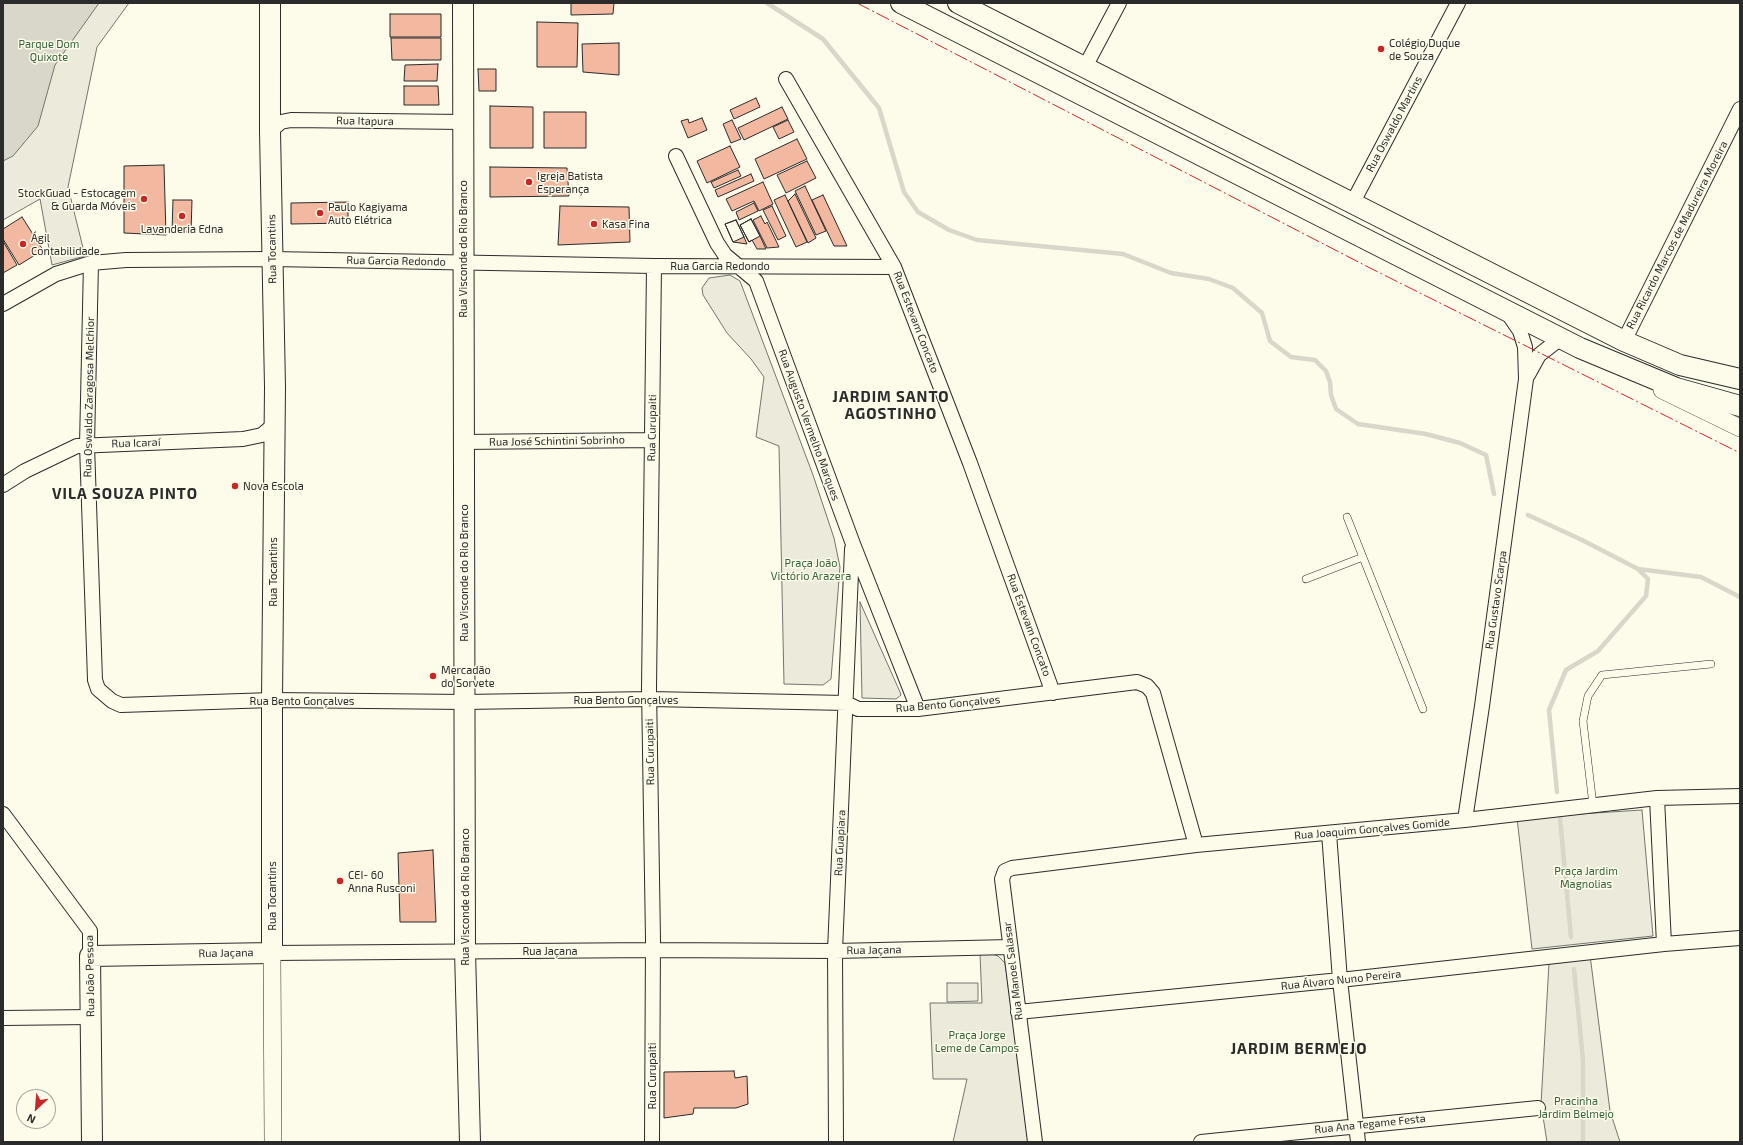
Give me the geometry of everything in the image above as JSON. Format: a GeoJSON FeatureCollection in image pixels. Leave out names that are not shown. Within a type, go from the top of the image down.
{"type":"FeatureCollection","features":[{"type":"Feature","properties":{"kind":"main road","name":"Rua Tocantins"},"geometry":{"type":"LineString","coordinates":[[270,3],[270,131],[274,425],[272,952]]}},
{"type":"Feature","properties":{"kind":"main road","name":"Rua Visconde do Rio Branco"},"geometry":{"type":"LineString","coordinates":[[463,3],[462,262],[465,951],[470,1142]]}},
{"type":"Feature","properties":{"kind":"main road"},"geometry":{"type":"LineString","coordinates":[[901,3],[1580,348],[1676,388],[1740,406]]}},
{"type":"Feature","properties":{"kind":"main road"},"geometry":{"type":"LineString","coordinates":[[958,3],[1353,202],[1624,341],[1680,366],[1740,379]]}},
{"type":"Feature","properties":{"kind":"main road","name":"Rua Jaçana"},"geometry":{"type":"LineString","coordinates":[[90,956],[272,952]]}},
{"type":"Feature","properties":{"kind":"main road","name":"Rua João Pessoa"},"geometry":{"type":"LineString","coordinates":[[90,956],[92,1142]]}},
{"type":"Feature","properties":{"kind":"street"},"geometry":{"type":"LineString","coordinates":[[1085,67],[1119,3]]}},
{"type":"Feature","properties":{"kind":"street","name":"Rua Oswaldo Martins"},"geometry":{"type":"LineString","coordinates":[[1353,202],[1458,3]]}},
{"type":"Feature","properties":{"kind":"street","name":"Rua Estevam Concato"},"geometry":{"type":"LineString","coordinates":[[786,79],[894,267],[970,463],[1053,693]]}},
{"type":"Feature","properties":{"kind":"street","name":"Rua Ricardo Marcos de Madureira Moreira"},"geometry":{"type":"LineString","coordinates":[[1624,341],[1740,109]]}},
{"type":"Feature","properties":{"kind":"street","name":"Rua Itapura"},"geometry":{"type":"LineString","coordinates":[[270,131],[281,122],[291,120],[463,122]]}},
{"type":"Feature","properties":{"kind":"street","name":"Rua Augusto Vermelho Marques"},"geometry":{"type":"LineString","coordinates":[[676,156],[717,242],[725,255],[756,281],[853,544],[918,709]]}},
{"type":"Feature","properties":{"kind":"street","name":"Rua Garcia Redondo"},"geometry":{"type":"LineString","coordinates":[[3,304],[56,274],[91,263],[126,260],[272,259],[654,266],[894,267]]}},
{"type":"Feature","properties":{"kind":"street","name":"Rua Oswaldo Zaragosa Melchior"},"geometry":{"type":"LineString","coordinates":[[91,263],[87,445],[95,680],[98,689],[104,696]]}},
{"type":"Feature","properties":{"kind":"street","name":"Rua Curupaiti"},"geometry":{"type":"LineString","coordinates":[[652,1142],[653,950],[650,699],[651,440],[654,266]]}},
{"type":"Feature","properties":{"kind":"street","name":"Rua Gustavo Scarpa"},"geometry":{"type":"LineString","coordinates":[[1465,820],[1482,706],[1526,379],[1526,347],[1520,331],[1504,309]]}},
{"type":"Feature","properties":{"kind":"street","name":"Rua Gustavo Scarpa"},"geometry":{"type":"LineString","coordinates":[[1526,379],[1533,363],[1539,355],[1561,338]]}},
{"type":"Feature","properties":{"kind":"street"},"geometry":{"type":"LineString","coordinates":[[1580,348],[1622,371],[1740,428]]}},
{"type":"Feature","properties":{"kind":"street","name":"Rua Icaraí"},"geometry":{"type":"LineString","coordinates":[[3,485],[32,468],[77,446],[243,439],[262,434],[274,425]]}},
{"type":"Feature","properties":{"kind":"street","name":"Rua José Schintini Sobrinho"},"geometry":{"type":"LineString","coordinates":[[463,442],[651,440]]}},
{"type":"Feature","properties":{"kind":"street","name":"Rua Guapiara"},"geometry":{"type":"LineString","coordinates":[[836,1142],[835,951],[853,544]]}},
{"type":"Feature","properties":{"kind":"street","name":"Rua Bento Gonçalves"},"geometry":{"type":"LineString","coordinates":[[104,696],[121,705],[272,700],[465,702],[650,699],[846,702],[858,709],[918,709],[1137,682],[1147,686],[1153,694],[1196,845]]}},
{"type":"Feature","properties":{"kind":"street","name":"Rua Joaquim Gonçalves Gomide"},"geometry":{"type":"LineString","coordinates":[[1005,871],[1012,868],[1196,845],[1465,820],[1657,798],[1740,796]]}},
{"type":"Feature","properties":{"kind":"street"},"geometry":{"type":"LineString","coordinates":[[1657,798],[1664,944]]}},
{"type":"Feature","properties":{"kind":"street","name":"Rua João Pessoa"},"geometry":{"type":"LineString","coordinates":[[3,814],[90,931],[90,956]]}},
{"type":"Feature","properties":{"kind":"street"},"geometry":{"type":"LineString","coordinates":[[1329,833],[1340,980],[1358,1142]]}},
{"type":"Feature","properties":{"kind":"street","name":"Rua Manoel Salasar"},"geometry":{"type":"LineString","coordinates":[[1005,871],[1002,879],[1035,1142]]}},
{"type":"Feature","properties":{"kind":"street","name":"Rua Álvaro Nuno Pereira"},"geometry":{"type":"LineString","coordinates":[[1018,1012],[1340,980],[1664,944],[1740,938]]}},
{"type":"Feature","properties":{"kind":"street","name":"Rua Jaçana"},"geometry":{"type":"LineString","coordinates":[[272,952],[653,950],[835,951],[1010,947]]}},
{"type":"Feature","properties":{"kind":"street","name":"Rua Tocantins"},"geometry":{"type":"LineString","coordinates":[[272,952],[273,1142]]}},
{"type":"Feature","properties":{"kind":"street"},"geometry":{"type":"LineString","coordinates":[[3,1018],[91,1017]]}},
{"type":"Feature","properties":{"kind":"street","name":"Rua Ana Tegame Festa"},"geometry":{"type":"LineString","coordinates":[[1201,1142],[1357,1125],[1538,1108]]}},
{"type":"Feature","properties":{"kind":"lane"},"geometry":{"type":"LineString","coordinates":[[1348,517],[1423,709]]}},
{"type":"Feature","properties":{"kind":"lane"},"geometry":{"type":"LineString","coordinates":[[1306,579],[1363,557]]}},
{"type":"Feature","properties":{"kind":"lane"},"geometry":{"type":"LineString","coordinates":[[1593,805],[1583,721],[1588,696],[1602,675],[1711,664]]}},
{"type":"Feature","properties":{"kind":"green space","name":"Parque Dom Quixote"},"geometry":{"type":"Polygon","coordinates":[[[3,3],[129,3],[97,47],[68,187],[85,256],[52,265],[40,199],[3,220],[3,3]]]}},
{"type":"Feature","properties":{"kind":"green space","name":"Praça João Victório Arazera"},"geometry":{"type":"Polygon","coordinates":[[[730,275],[740,281],[813,475],[834,538],[840,567],[831,679],[823,685],[784,684],[779,446],[756,437],[764,377],[751,359],[727,333],[703,295],[702,288],[709,278],[730,275]]]}},
{"type":"Feature","properties":{"kind":"green space"},"geometry":{"type":"Polygon","coordinates":[[[860,602],[900,692],[901,695],[896,699],[862,698],[860,602]]]}},
{"type":"Feature","properties":{"kind":"green space","name":"Praça Jardim Magnolias"},"geometry":{"type":"Polygon","coordinates":[[[1642,810],[1653,936],[1532,949],[1517,818],[1642,810]]]}},
{"type":"Feature","properties":{"kind":"green space","name":"Praça Jorge Leme de Campos"},"geometry":{"type":"Polygon","coordinates":[[[980,953],[989,953],[998,956],[1005,963],[1030,1142],[953,1142],[967,1079],[933,1079],[930,1003],[982,1003],[980,953]]]}},
{"type":"Feature","properties":{"kind":"green space","name":"Pracinha Jardim Belmejo"},"geometry":{"type":"Polygon","coordinates":[[[1590,955],[1610,1111],[1620,1142],[1547,1142],[1541,1104],[1549,963],[1590,955]]]}},
{"type":"Feature","properties":{"kind":"green space"},"geometry":{"type":"Polygon","coordinates":[[[947,983],[978,983],[978,1001],[947,1002],[947,983]]]}},
{"type":"Feature","properties":{"kind":"shaded area"},"geometry":{"type":"Polygon","coordinates":[[[3,3],[99,3],[55,65],[38,126],[13,156],[3,161],[3,3]]]}},
{"type":"Feature","properties":{"kind":"building"},"geometry":{"type":"Polygon","coordinates":[[[571,3],[614,3],[613,14],[571,15],[571,3]]]}},
{"type":"Feature","properties":{"kind":"building"},"geometry":{"type":"Polygon","coordinates":[[[390,14],[441,14],[441,37],[390,37],[390,14]]]}},
{"type":"Feature","properties":{"kind":"building"},"geometry":{"type":"Polygon","coordinates":[[[537,22],[578,23],[577,67],[537,67],[537,22]]]}},
{"type":"Feature","properties":{"kind":"building"},"geometry":{"type":"Polygon","coordinates":[[[391,38],[441,38],[441,60],[392,60],[391,38]]]}},
{"type":"Feature","properties":{"kind":"building"},"geometry":{"type":"Polygon","coordinates":[[[619,43],[619,75],[583,72],[582,44],[619,43]]]}},
{"type":"Feature","properties":{"kind":"building"},"geometry":{"type":"Polygon","coordinates":[[[438,64],[437,81],[404,81],[405,65],[438,64]]]}},
{"type":"Feature","properties":{"kind":"building"},"geometry":{"type":"Polygon","coordinates":[[[478,69],[496,69],[496,91],[479,91],[478,69]]]}},
{"type":"Feature","properties":{"kind":"building"},"geometry":{"type":"Polygon","coordinates":[[[404,86],[438,86],[439,105],[404,105],[404,86]]]}},
{"type":"Feature","properties":{"kind":"building"},"geometry":{"type":"Polygon","coordinates":[[[756,98],[760,107],[734,119],[730,110],[756,98]]]}},
{"type":"Feature","properties":{"kind":"building"},"geometry":{"type":"Polygon","coordinates":[[[490,106],[533,107],[533,148],[490,148],[490,106]]]}},
{"type":"Feature","properties":{"kind":"building"},"geometry":{"type":"Polygon","coordinates":[[[782,107],[788,119],[744,140],[738,128],[782,107]]]}},
{"type":"Feature","properties":{"kind":"building"},"geometry":{"type":"Polygon","coordinates":[[[544,112],[586,112],[586,148],[544,148],[544,112]]]}},
{"type":"Feature","properties":{"kind":"building"},"geometry":{"type":"Polygon","coordinates":[[[702,118],[707,130],[688,138],[681,121],[688,119],[689,123],[702,118]]]}},
{"type":"Feature","properties":{"kind":"building"},"geometry":{"type":"Polygon","coordinates":[[[732,120],[741,139],[731,143],[723,124],[732,120]]]}},
{"type":"Feature","properties":{"kind":"building"},"geometry":{"type":"Polygon","coordinates":[[[788,120],[794,132],[779,139],[773,127],[788,120]]]}},
{"type":"Feature","properties":{"kind":"building"},"geometry":{"type":"Polygon","coordinates":[[[797,139],[807,159],[764,179],[755,159],[797,139]]]}},
{"type":"Feature","properties":{"kind":"building"},"geometry":{"type":"Polygon","coordinates":[[[730,146],[740,167],[707,183],[697,161],[730,146]]]}},
{"type":"Feature","properties":{"kind":"building"},"geometry":{"type":"Polygon","coordinates":[[[807,161],[816,178],[786,193],[777,175],[807,161]]]}},
{"type":"Feature","properties":{"kind":"building","name":"StockGuad - Estocagem & Guarda Móveis"},"geometry":{"type":"Polygon","coordinates":[[[164,165],[166,235],[124,233],[124,166],[164,165]]]}},
{"type":"Feature","properties":{"kind":"building","name":"Igreja Batista Esperança"},"geometry":{"type":"Polygon","coordinates":[[[490,167],[567,168],[569,196],[490,197],[490,167]]]}},
{"type":"Feature","properties":{"kind":"building"},"geometry":{"type":"Polygon","coordinates":[[[738,170],[741,176],[714,188],[711,182],[738,170]]]}},
{"type":"Feature","properties":{"kind":"building"},"geometry":{"type":"Polygon","coordinates":[[[751,174],[754,181],[718,197],[715,190],[751,174]]]}},
{"type":"Feature","properties":{"kind":"building"},"geometry":{"type":"Polygon","coordinates":[[[763,182],[773,204],[759,211],[754,201],[732,211],[726,199],[763,182]]]}},
{"type":"Feature","properties":{"kind":"building"},"geometry":{"type":"Polygon","coordinates":[[[805,186],[826,231],[816,235],[795,191],[805,186]]]}},
{"type":"Feature","properties":{"kind":"building"},"geometry":{"type":"Polygon","coordinates":[[[795,194],[816,238],[808,243],[788,201],[795,194]]]}},
{"type":"Feature","properties":{"kind":"building"},"geometry":{"type":"Polygon","coordinates":[[[785,195],[807,242],[796,247],[774,200],[785,195]]]}},
{"type":"Feature","properties":{"kind":"building"},"geometry":{"type":"Polygon","coordinates":[[[823,195],[847,246],[834,246],[812,200],[823,195]]]}},
{"type":"Feature","properties":{"kind":"building","name":"Lavanderia Edna"},"geometry":{"type":"Polygon","coordinates":[[[173,200],[192,200],[191,232],[172,232],[173,200]]]}},
{"type":"Feature","properties":{"kind":"building","name":"Paulo Kagiyama Auto Elétrica"},"geometry":{"type":"Polygon","coordinates":[[[348,202],[348,223],[291,224],[291,203],[348,202]]]}},
{"type":"Feature","properties":{"kind":"building"},"geometry":{"type":"Polygon","coordinates":[[[754,203],[758,211],[739,220],[736,212],[754,203]]]}},
{"type":"Feature","properties":{"kind":"building","name":"Kasa Fina"},"geometry":{"type":"Polygon","coordinates":[[[560,206],[629,207],[630,242],[558,245],[560,206]]]}},
{"type":"Feature","properties":{"kind":"building"},"geometry":{"type":"Polygon","coordinates":[[[772,206],[786,236],[778,240],[763,210],[772,206]]]}},
{"type":"Feature","properties":{"kind":"building"},"geometry":{"type":"Polygon","coordinates":[[[761,216],[765,224],[767,222],[779,247],[767,248],[753,220],[761,216]]]}},
{"type":"Feature","properties":{"kind":"building","name":"Ágil Contabilidade"},"geometry":{"type":"Polygon","coordinates":[[[22,217],[43,250],[19,265],[3,239],[3,229],[22,217]]]}},
{"type":"Feature","properties":{"kind":"building"},"geometry":{"type":"Polygon","coordinates":[[[751,219],[766,249],[757,249],[752,240],[749,242],[740,225],[751,219]]]}},
{"type":"Feature","properties":{"kind":"building"},"geometry":{"type":"Polygon","coordinates":[[[751,219],[760,236],[749,242],[740,225],[751,219]]]}},
{"type":"Feature","properties":{"kind":"building"},"geometry":{"type":"Polygon","coordinates":[[[736,220],[747,244],[733,242],[725,224],[736,220]]]}},
{"type":"Feature","properties":{"kind":"building"},"geometry":{"type":"Polygon","coordinates":[[[736,220],[744,237],[733,242],[725,224],[736,220]]]}},
{"type":"Feature","properties":{"kind":"building"},"geometry":{"type":"Polygon","coordinates":[[[3,241],[17,265],[3,273],[3,241]]]}},
{"type":"Feature","properties":{"kind":"building"},"geometry":{"type":"Polygon","coordinates":[[[433,850],[436,922],[400,922],[398,853],[433,850]]]}},
{"type":"Feature","properties":{"kind":"building"},"geometry":{"type":"Polygon","coordinates":[[[734,1071],[735,1078],[747,1076],[748,1104],[736,1108],[694,1108],[693,1114],[664,1118],[664,1072],[734,1071]]]}},
{"type":"Feature","properties":{"kind":"waterway"},"geometry":{"type":"LineString","coordinates":[[767,3],[823,39],[879,108],[904,192],[918,212],[949,230],[977,240],[1123,254],[1171,273],[1209,279],[1233,288],[1262,313],[1270,341],[1291,357],[1315,360],[1326,371],[1330,382],[1331,395],[1336,409],[1358,424],[1426,434],[1460,443],[1486,455],[1494,494]]}},
{"type":"Feature","properties":{"kind":"waterway"},"geometry":{"type":"LineString","coordinates":[[1528,515],[1582,540],[1638,569],[1701,577],[1740,597]]}},
{"type":"Feature","properties":{"kind":"waterway"},"geometry":{"type":"LineString","coordinates":[[1557,792],[1549,710],[1566,670],[1598,651],[1646,596],[1648,579],[1638,569]]}},
{"type":"Feature","properties":{"kind":"waterway"},"geometry":{"type":"LineString","coordinates":[[1560,818],[1571,937]]}},
{"type":"Feature","properties":{"kind":"waterway"},"geometry":{"type":"LineString","coordinates":[[1574,969],[1583,1060],[1583,1142]]}},
{"type":"Feature","properties":{"kind":"power"},"geometry":{"type":"LineString","coordinates":[[857,3],[1372,269],[1740,453]]}},
{"type":"Feature","properties":{"kind":"place","name":"Colégio Duque de Souza"},"geometry":{"type":"Point","coordinates":[1381,49]}},
{"type":"Feature","properties":{"kind":"place","name":"Igreja Batista Esperança"},"geometry":{"type":"Point","coordinates":[529,182]}},
{"type":"Feature","properties":{"kind":"place","name":"StockGuad - Estocagem & Guarda Móveis"},"geometry":{"type":"Point","coordinates":[144,199]}},
{"type":"Feature","properties":{"kind":"place","name":"Paulo Kagiyama Auto Elétrica"},"geometry":{"type":"Point","coordinates":[320,213]}},
{"type":"Feature","properties":{"kind":"place","name":"Lavanderia Edna"},"geometry":{"type":"Point","coordinates":[182,216]}},
{"type":"Feature","properties":{"kind":"place","name":"Kasa Fina"},"geometry":{"type":"Point","coordinates":[594,224]}},
{"type":"Feature","properties":{"kind":"place","name":"Ágil Contabilidade"},"geometry":{"type":"Point","coordinates":[23,244]}},
{"type":"Feature","properties":{"kind":"place","name":"Nova Escola"},"geometry":{"type":"Point","coordinates":[235,486]}},
{"type":"Feature","properties":{"kind":"place","name":"Mercadão do Sorvete"},"geometry":{"type":"Point","coordinates":[433,676]}},
{"type":"Feature","properties":{"kind":"place","name":"CEI- 60 Anna Rusconi"},"geometry":{"type":"Point","coordinates":[340,881]}},
{"type":"Feature","properties":{"kind":"district","name":"JARDIM SANTO AGOSTINHO"},"geometry":{"type":"Point","coordinates":[891,406]}},
{"type":"Feature","properties":{"kind":"district","name":"VILA SOUZA PINTO"},"geometry":{"type":"Point","coordinates":[125,494]}},
{"type":"Feature","properties":{"kind":"district","name":"JARDIM BERMEJO"},"geometry":{"type":"Point","coordinates":[1299,1049]}}]}
